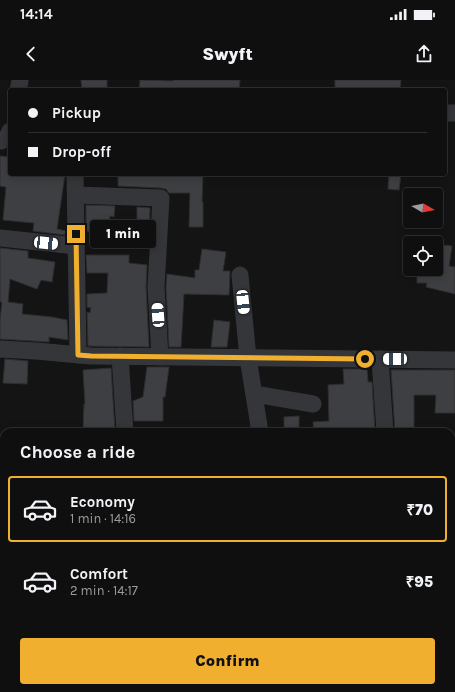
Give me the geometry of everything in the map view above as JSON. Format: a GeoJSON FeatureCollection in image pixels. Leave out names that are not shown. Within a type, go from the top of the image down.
{"type":"FeatureCollection","features":[{"type":"Feature","properties":{"kind":"street"},"geometry":{"type":"LineString","coordinates":[[0,140],[1,141],[8,136]]}},
{"type":"Feature","properties":{"kind":"street"},"geometry":{"type":"LineString","coordinates":[[75,176],[78,355]]}},
{"type":"Feature","properties":{"kind":"street"},"geometry":{"type":"LineString","coordinates":[[76,195],[161,198],[156,287],[160,357]]}},
{"type":"Feature","properties":{"kind":"street"},"geometry":{"type":"LineString","coordinates":[[0,238],[76,246]]}},
{"type":"Feature","properties":{"kind":"street"},"geometry":{"type":"LineString","coordinates":[[240,275],[248,358],[259,428]]}},
{"type":"Feature","properties":{"kind":"street"},"geometry":{"type":"LineString","coordinates":[[0,349],[91,356],[455,360]]}},
{"type":"Feature","properties":{"kind":"street"},"geometry":{"type":"LineString","coordinates":[[120,356],[126,428]]}},
{"type":"Feature","properties":{"kind":"street"},"geometry":{"type":"LineString","coordinates":[[380,359],[385,428]]}},
{"type":"Feature","properties":{"kind":"street"},"geometry":{"type":"LineString","coordinates":[[254,394],[314,404]]}},
{"type":"Feature","properties":{"kind":"building"},"geometry":{"type":"Polygon","coordinates":[[[81,80],[107,80],[107,88],[82,88],[81,80]]]}},
{"type":"Feature","properties":{"kind":"building"},"geometry":{"type":"Polygon","coordinates":[[[140,80],[240,80],[239,88],[139,88],[140,80]]]}},
{"type":"Feature","properties":{"kind":"building"},"geometry":{"type":"Polygon","coordinates":[[[335,80],[401,80],[400,88],[335,88],[335,80]]]}},
{"type":"Feature","properties":{"kind":"building"},"geometry":{"type":"Polygon","coordinates":[[[0,156],[8,157],[8,176],[65,176],[57,229],[66,231],[65,235],[33,231],[34,223],[3,220],[6,187],[0,186],[0,156]]]}},
{"type":"Feature","properties":{"kind":"building"},"geometry":{"type":"Polygon","coordinates":[[[118,176],[203,176],[203,227],[189,227],[190,193],[169,193],[166,189],[161,188],[118,186],[118,176]]]}},
{"type":"Feature","properties":{"kind":"building"},"geometry":{"type":"Polygon","coordinates":[[[389,176],[401,176],[399,190],[388,189],[389,176]]]}},
{"type":"Feature","properties":{"kind":"building"},"geometry":{"type":"Polygon","coordinates":[[[86,205],[115,206],[114,217],[110,216],[108,234],[86,231],[86,205]]]}},
{"type":"Feature","properties":{"kind":"building"},"geometry":{"type":"Polygon","coordinates":[[[137,207],[150,208],[149,236],[137,236],[137,207]]]}},
{"type":"Feature","properties":{"kind":"building"},"geometry":{"type":"Polygon","coordinates":[[[443,245],[452,246],[449,266],[455,267],[455,294],[426,287],[427,283],[417,283],[417,276],[443,276],[443,245]]]}},
{"type":"Feature","properties":{"kind":"building"},"geometry":{"type":"Polygon","coordinates":[[[0,248],[28,251],[28,258],[55,262],[52,282],[41,280],[37,289],[10,279],[8,302],[23,304],[22,314],[67,320],[68,340],[49,337],[49,342],[0,339],[2,302],[0,302],[0,248]]]}},
{"type":"Feature","properties":{"kind":"building"},"geometry":{"type":"Polygon","coordinates":[[[202,249],[226,252],[223,271],[230,271],[229,295],[184,294],[181,347],[169,347],[166,287],[167,274],[195,278],[195,270],[199,270],[202,249]]]}},
{"type":"Feature","properties":{"kind":"building"},"geometry":{"type":"Polygon","coordinates":[[[86,255],[129,255],[129,263],[147,265],[146,287],[149,347],[88,346],[87,312],[90,313],[91,308],[87,307],[87,294],[107,293],[108,273],[87,273],[86,255]]]}},
{"type":"Feature","properties":{"kind":"building"},"geometry":{"type":"Polygon","coordinates":[[[214,320],[230,322],[227,347],[211,347],[214,320]]]}},
{"type":"Feature","properties":{"kind":"building"},"geometry":{"type":"Polygon","coordinates":[[[5,359],[28,361],[27,384],[3,383],[5,359]]]}},
{"type":"Feature","properties":{"kind":"building"},"geometry":{"type":"Polygon","coordinates":[[[147,367],[169,367],[165,397],[163,397],[163,421],[134,421],[133,401],[143,397],[147,367]]]}},
{"type":"Feature","properties":{"kind":"building"},"geometry":{"type":"Polygon","coordinates":[[[111,368],[115,428],[83,428],[85,404],[83,370],[111,368]]]}},
{"type":"Feature","properties":{"kind":"building"},"geometry":{"type":"Polygon","coordinates":[[[343,369],[367,369],[368,382],[372,382],[375,428],[314,428],[313,422],[329,421],[328,385],[344,384],[343,369]]]}},
{"type":"Feature","properties":{"kind":"building"},"geometry":{"type":"Polygon","coordinates":[[[391,370],[455,370],[455,413],[435,413],[436,395],[414,395],[414,428],[395,428],[391,370]]]}},
{"type":"Feature","properties":{"kind":"building"},"geometry":{"type":"Polygon","coordinates":[[[299,416],[299,427],[284,428],[284,417],[299,416]]]}},
{"type":"Feature","properties":{"kind":"route"},"geometry":{"type":"LineString","coordinates":[[76,234],[78,355],[365,359]]}}]}
